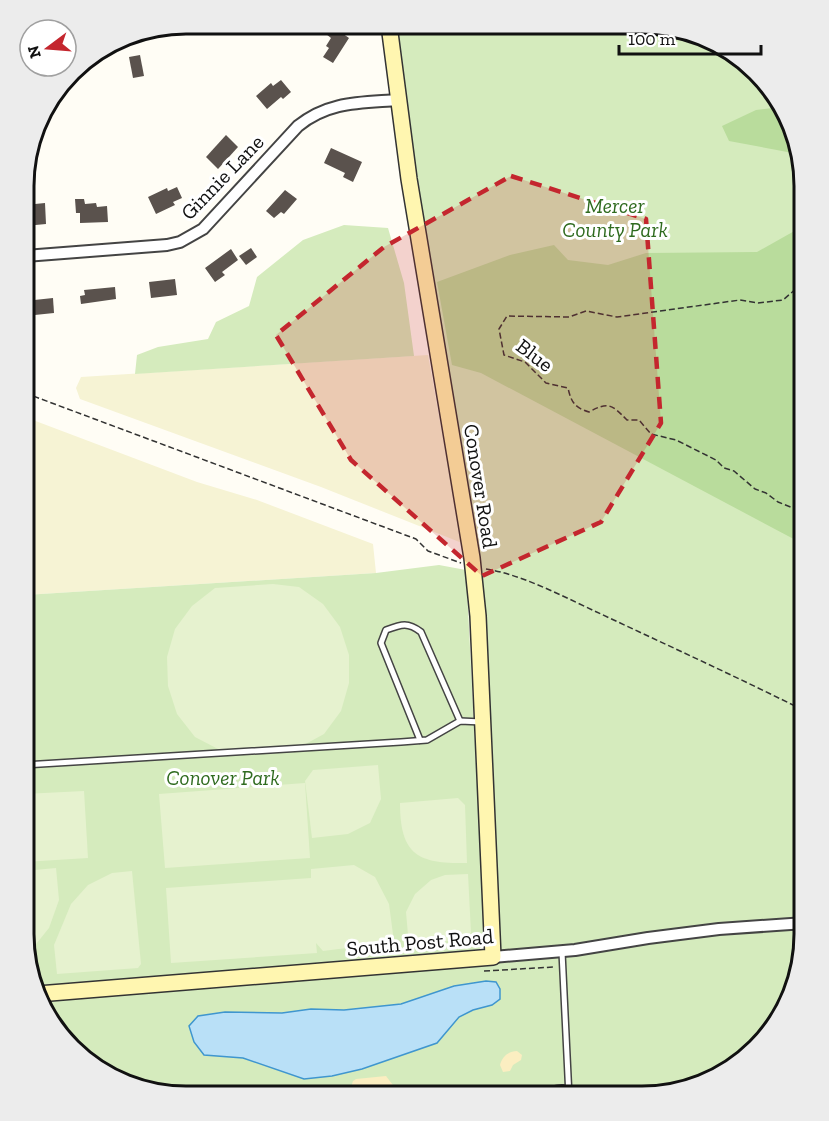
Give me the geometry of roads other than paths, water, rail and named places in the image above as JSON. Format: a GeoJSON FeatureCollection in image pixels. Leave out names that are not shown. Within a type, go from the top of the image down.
{"type":"FeatureCollection","features":[{"type":"Feature","properties":{"kind":"street","name":"Conover Road"},"geometry":{"type":"LineString","coordinates":[[390,35],[414,213],[467,520],[473,567],[478,616],[494,957]]}},
{"type":"Feature","properties":{"kind":"street","name":"Ginnie Lane"},"geometry":{"type":"LineString","coordinates":[[34,255],[167,245],[180,242],[210,223],[298,126],[309,118],[336,106],[398,100]]}},
{"type":"Feature","properties":{"kind":"street","name":"South Post Road"},"geometry":{"type":"LineString","coordinates":[[47,993],[562,952],[648,938],[794,923]]}},
{"type":"Feature","properties":{"kind":"lane"},"geometry":{"type":"LineString","coordinates":[[420,740],[381,643],[386,630],[399,624],[412,625],[421,632],[460,721]]}},
{"type":"Feature","properties":{"kind":"lane"},"geometry":{"type":"LineString","coordinates":[[34,764],[427,740],[460,721],[483,722]]}},
{"type":"Feature","properties":{"kind":"lane"},"geometry":{"type":"LineString","coordinates":[[562,952],[568,1086]]}},
{"type":"Feature","properties":{"kind":"water"},"geometry":{"type":"Polygon","coordinates":[[[486,981],[496,982],[500,989],[500,999],[492,1005],[459,1017],[437,1043],[362,1069],[332,1076],[304,1079],[243,1058],[204,1055],[194,1042],[189,1026],[198,1016],[225,1012],[282,1013],[311,1009],[344,1010],[401,1004],[454,986],[486,981]]]}},
{"type":"Feature","properties":{"kind":"park label","name":"Mercer County Park"},"geometry":{"type":"Point","coordinates":[615,217]}},
{"type":"Feature","properties":{"kind":"park label","name":"Conover Park"},"geometry":{"type":"Point","coordinates":[223,777]}}]}
